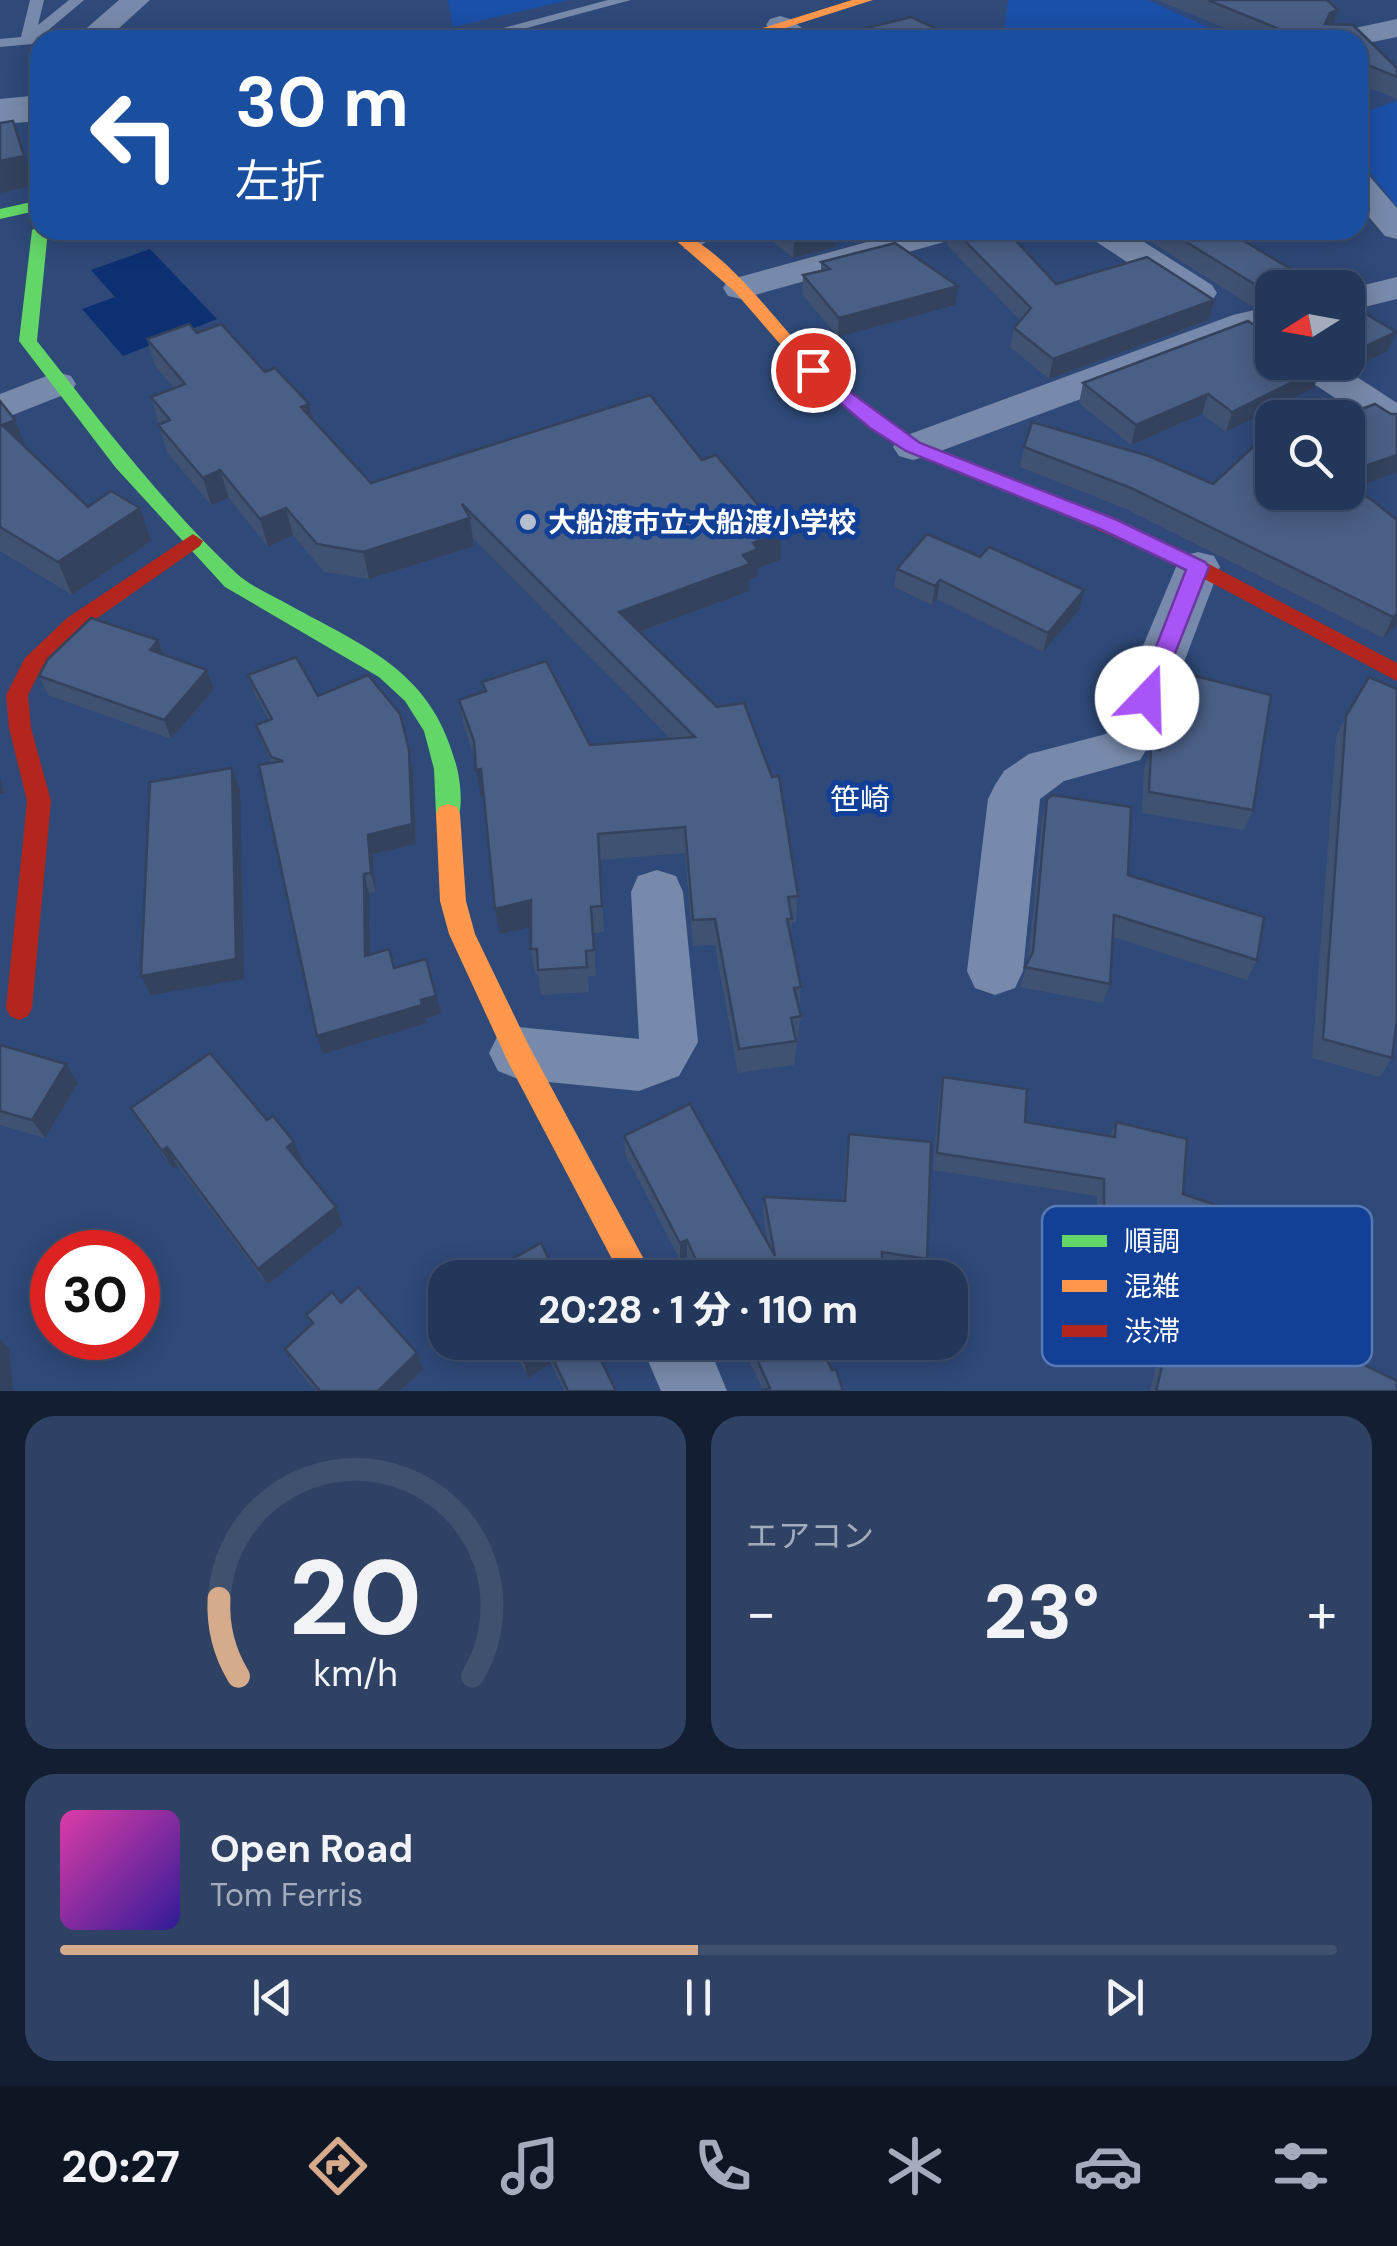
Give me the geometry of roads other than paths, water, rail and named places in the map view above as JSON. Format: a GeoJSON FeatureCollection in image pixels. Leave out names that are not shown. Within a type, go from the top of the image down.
{"type":"FeatureCollection","features":[{"type":"Feature","properties":{"kind":"main road"},"geometry":{"type":"LineString","coordinates":[[799,30],[866,0]]}},
{"type":"Feature","properties":{"kind":"main road"},"geometry":{"type":"LineString","coordinates":[[0,214],[30,207]]}},
{"type":"Feature","properties":{"kind":"main road"},"geometry":{"type":"LineString","coordinates":[[39,240],[28,341],[56,384],[232,582],[387,672],[413,695],[435,729],[446,769],[452,901],[462,934],[518,1053],[628,1260]]}},
{"type":"Feature","properties":{"kind":"main road"},"geometry":{"type":"LineString","coordinates":[[685,240],[741,288],[813,370],[877,424],[913,447],[1108,524],[1397,672]]}},
{"type":"Feature","properties":{"kind":"main road"},"geometry":{"type":"LineString","coordinates":[[19,1008],[39,801],[10,730],[18,695],[33,664],[74,623],[194,541]]}},
{"type":"Feature","properties":{"kind":"street"},"geometry":{"type":"LineString","coordinates":[[100,30],[136,0]]}},
{"type":"Feature","properties":{"kind":"street"},"geometry":{"type":"LineString","coordinates":[[1389,0],[1397,11]]}},
{"type":"Feature","properties":{"kind":"street"},"geometry":{"type":"LineString","coordinates":[[1368,34],[1397,28]]}},
{"type":"Feature","properties":{"kind":"street"},"geometry":{"type":"LineString","coordinates":[[0,115],[30,113]]}},
{"type":"Feature","properties":{"kind":"street"},"geometry":{"type":"LineString","coordinates":[[1368,196],[1397,229]]}},
{"type":"Feature","properties":{"kind":"street"},"geometry":{"type":"LineString","coordinates":[[741,288],[914,240]]}},
{"type":"Feature","properties":{"kind":"street"},"geometry":{"type":"LineString","coordinates":[[1118,240],[1255,322]]}},
{"type":"Feature","properties":{"kind":"street"},"geometry":{"type":"LineString","coordinates":[[1365,296],[1397,288]]}},
{"type":"Feature","properties":{"kind":"street"},"geometry":{"type":"LineString","coordinates":[[913,447],[1255,330]]}},
{"type":"Feature","properties":{"kind":"street"},"geometry":{"type":"LineString","coordinates":[[1336,380],[1392,414]]}},
{"type":"Feature","properties":{"kind":"street"},"geometry":{"type":"LineString","coordinates":[[0,408],[56,384]]}},
{"type":"Feature","properties":{"kind":"street"},"geometry":{"type":"LineString","coordinates":[[995,971],[1013,799],[1021,783],[1055,764],[1123,747],[1134,731],[1198,567]]}},
{"type":"Feature","properties":{"kind":"street"},"geometry":{"type":"LineString","coordinates":[[518,1053],[638,1064],[659,1058],[670,1042],[657,892]]}},
{"type":"Feature","properties":{"kind":"street"},"geometry":{"type":"LineString","coordinates":[[681,1360],[694,1391]]}},
{"type":"Feature","properties":{"kind":"lane"},"geometry":{"type":"LineString","coordinates":[[27,41],[37,0]]}},
{"type":"Feature","properties":{"kind":"lane"},"geometry":{"type":"LineString","coordinates":[[40,30],[76,0]]}},
{"type":"Feature","properties":{"kind":"lane"},"geometry":{"type":"LineString","coordinates":[[506,30],[624,0]]}},
{"type":"Feature","properties":{"kind":"lane"},"geometry":{"type":"LineString","coordinates":[[0,43],[30,38]]}},
{"type":"Feature","properties":{"kind":"lane"},"geometry":{"type":"LineString","coordinates":[[0,102],[30,100]]}},
{"type":"Feature","properties":{"kind":"place","name":"大船渡市立大船渡小学校"},"geometry":{"type":"Point","coordinates":[528,522]}},
{"type":"Feature","properties":{"kind":"district","name":"笹崎"},"geometry":{"type":"Point","coordinates":[860,800]}}]}
